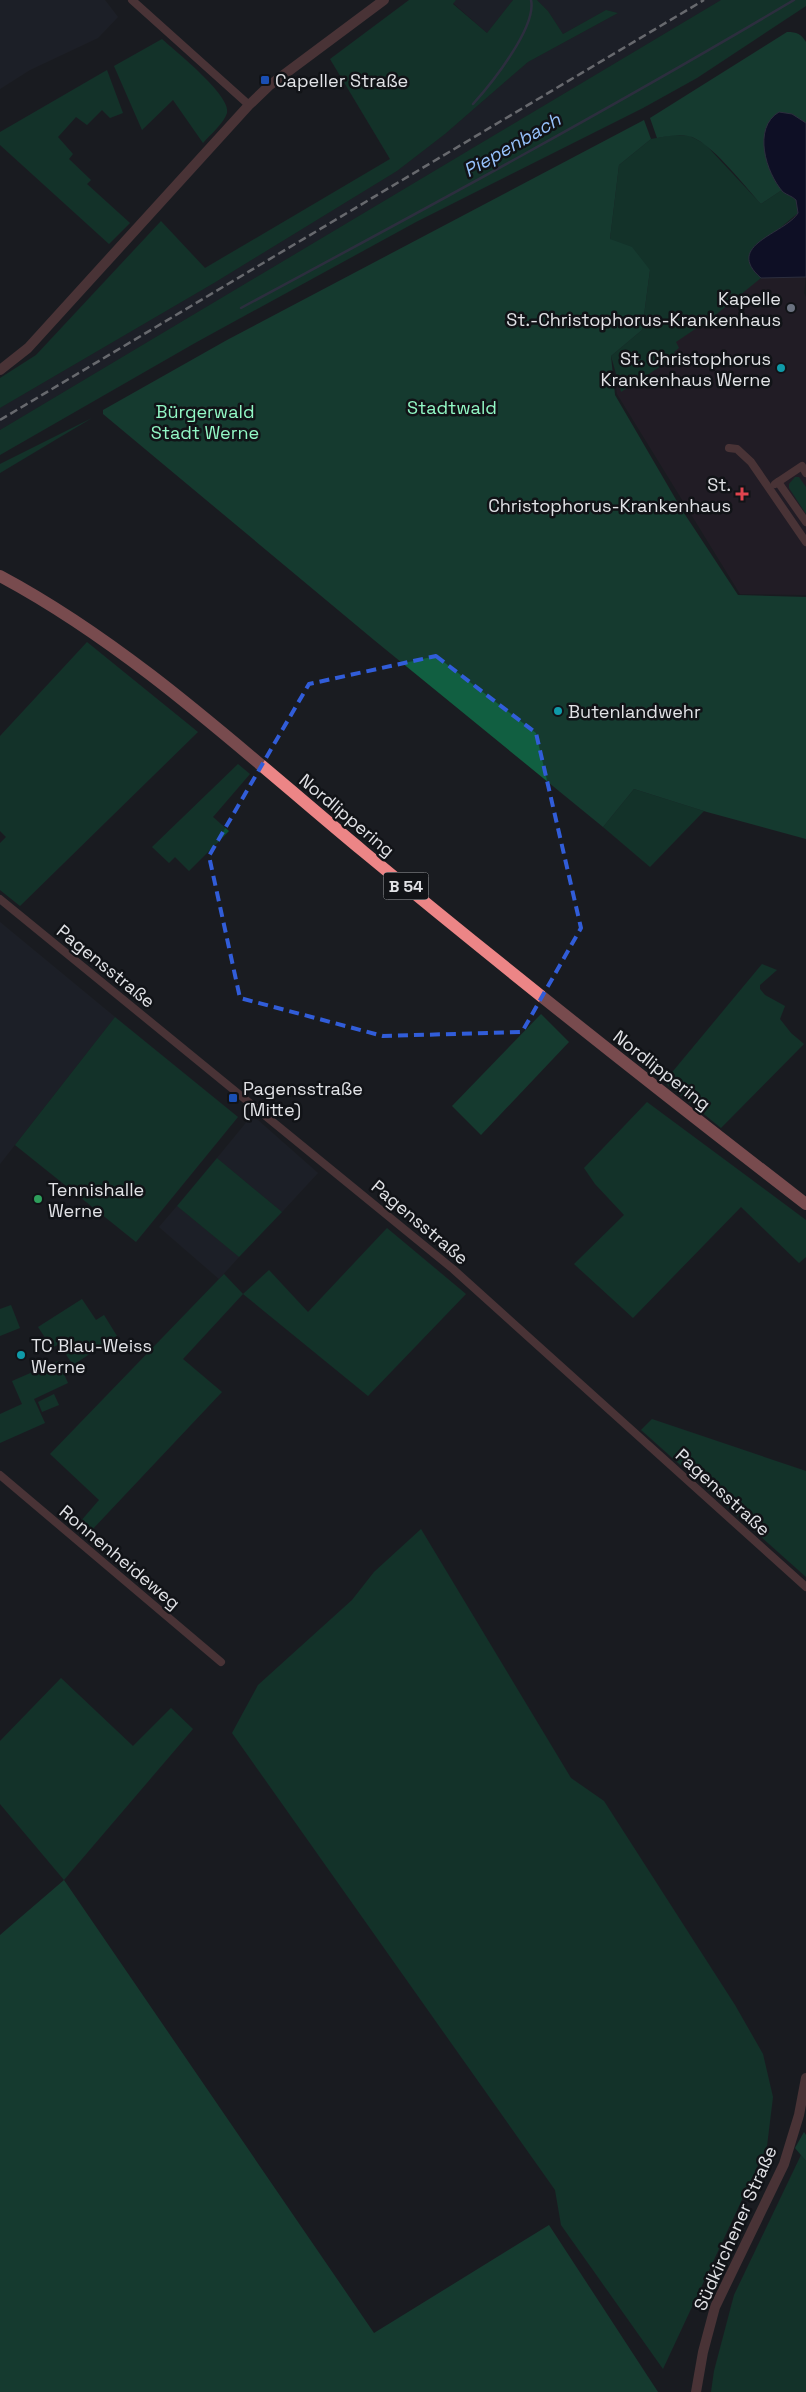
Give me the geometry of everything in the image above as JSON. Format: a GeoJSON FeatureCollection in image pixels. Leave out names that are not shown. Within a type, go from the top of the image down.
{"type":"FeatureCollection","features":[{"type":"Feature","properties":{"kind":"main road","name":"Nordlippering"},"geometry":{"type":"LineString","coordinates":[[0,576],[34,595],[147,672],[524,983],[806,1204]]}},
{"type":"Feature","properties":{"kind":"street"},"geometry":{"type":"LineString","coordinates":[[132,0],[249,105]]}},
{"type":"Feature","properties":{"kind":"street"},"geometry":{"type":"LineString","coordinates":[[0,370],[28,348],[249,105],[270,85],[383,0]]}},
{"type":"Feature","properties":{"kind":"street"},"geometry":{"type":"LineString","coordinates":[[729,448],[737,449],[745,454],[806,542]]}},
{"type":"Feature","properties":{"kind":"street"},"geometry":{"type":"LineString","coordinates":[[769,488],[802,466],[806,473]]}},
{"type":"Feature","properties":{"kind":"street"},"geometry":{"type":"LineString","coordinates":[[778,482],[806,522]]}},
{"type":"Feature","properties":{"kind":"street","name":"Pagensstraße"},"geometry":{"type":"LineString","coordinates":[[0,899],[453,1269],[806,1587]]}},
{"type":"Feature","properties":{"kind":"street","name":"Ronnenheideweg"},"geometry":{"type":"LineString","coordinates":[[0,1475],[221,1662]]}},
{"type":"Feature","properties":{"kind":"street","name":"Südkirchener Straße"},"geometry":{"type":"LineString","coordinates":[[696,2392],[703,2352],[715,2307],[784,2164],[799,2115],[806,2078]]}},
{"type":"Feature","properties":{"kind":"highlighted area"},"geometry":{"type":"Polygon","coordinates":[[[436,656],[536,733],[581,928],[522,1032],[383,1036],[240,998],[209,856],[309,684],[436,656]]]}},
{"type":"Feature","properties":{"kind":"shaded area"},"geometry":{"type":"Polygon","coordinates":[[[0,0],[105,0],[118,17],[98,38],[30,70],[0,89],[0,0]]]}},
{"type":"Feature","properties":{"kind":"shaded area"},"geometry":{"type":"Polygon","coordinates":[[[456,0],[513,0],[487,33],[453,3],[456,0]]]}},
{"type":"Feature","properties":{"kind":"shaded area"},"geometry":{"type":"Polygon","coordinates":[[[537,0],[721,0],[0,430],[0,408],[214,283],[397,171],[445,134],[528,62],[618,13],[606,10],[563,34],[548,11],[537,0]]]}},
{"type":"Feature","properties":{"kind":"shaded area","name":"St. Christophorus-Krankenhaus"},"geometry":{"type":"Polygon","coordinates":[[[806,277],[804,293],[806,297],[806,595],[740,594],[617,394],[615,379],[761,278],[806,277]]]}},
{"type":"Feature","properties":{"kind":"shaded area"},"geometry":{"type":"Polygon","coordinates":[[[0,922],[115,1017],[0,1164],[0,922]]]}},
{"type":"Feature","properties":{"kind":"shaded area"},"geometry":{"type":"Polygon","coordinates":[[[249,1119],[258,1120],[318,1173],[282,1212],[217,1158],[249,1119]]]}},
{"type":"Feature","properties":{"kind":"shaded area"},"geometry":{"type":"Polygon","coordinates":[[[177,1206],[239,1257],[219,1279],[159,1227],[177,1206]]]}},
{"type":"Feature","properties":{"kind":"green space"},"geometry":{"type":"Polygon","coordinates":[[[409,0],[456,0],[453,4],[487,33],[513,0],[537,0],[548,11],[563,34],[606,10],[618,13],[528,62],[445,134],[397,171],[214,283],[0,408],[0,378],[36,355],[161,221],[205,268],[390,159],[330,59],[409,0]]]}},
{"type":"Feature","properties":{"kind":"green space"},"geometry":{"type":"Polygon","coordinates":[[[721,0],[806,0],[806,6],[697,78],[643,108],[416,222],[195,343],[0,455],[0,430],[721,0]]]}},
{"type":"Feature","properties":{"kind":"green space"},"geometry":{"type":"Polygon","coordinates":[[[787,32],[798,34],[806,42],[806,123],[792,114],[775,177],[782,190],[761,204],[727,165],[697,139],[676,135],[657,138],[650,118],[787,32]]]}},
{"type":"Feature","properties":{"kind":"green space"},"geometry":{"type":"Polygon","coordinates":[[[162,39],[212,85],[226,105],[227,113],[223,121],[203,143],[173,100],[142,130],[114,66],[162,39]]]}},
{"type":"Feature","properties":{"kind":"green space"},"geometry":{"type":"Polygon","coordinates":[[[107,70],[123,113],[110,118],[102,110],[87,125],[76,117],[58,137],[73,154],[69,159],[91,180],[87,184],[130,223],[109,244],[0,145],[0,132],[107,70]]]}},
{"type":"Feature","properties":{"kind":"green space","name":"Stadtwald"},"geometry":{"type":"Polygon","coordinates":[[[644,120],[651,139],[619,165],[610,239],[632,247],[650,270],[642,330],[611,356],[615,395],[682,510],[738,595],[806,597],[806,839],[707,812],[634,789],[603,827],[374,640],[103,414],[103,410],[227,340],[644,120]]]}},
{"type":"Feature","properties":{"kind":"green space"},"geometry":{"type":"Polygon","coordinates":[[[673,135],[690,136],[705,144],[761,204],[782,190],[796,200],[798,213],[774,233],[751,266],[761,278],[713,317],[676,342],[679,348],[674,352],[679,360],[676,362],[672,359],[621,392],[611,356],[642,330],[650,270],[610,239],[619,165],[651,139],[673,135]]]}},
{"type":"Feature","properties":{"kind":"green space"},"geometry":{"type":"Polygon","coordinates":[[[92,418],[0,473],[0,464],[92,418]]]}},
{"type":"Feature","properties":{"kind":"green space"},"geometry":{"type":"Polygon","coordinates":[[[795,477],[799,477],[806,487],[806,514],[789,488],[789,484],[795,477]]]}},
{"type":"Feature","properties":{"kind":"green space"},"geometry":{"type":"Polygon","coordinates":[[[87,642],[198,732],[20,906],[0,890],[0,843],[6,837],[0,831],[0,736],[87,642]]]}},
{"type":"Feature","properties":{"kind":"green space"},"geometry":{"type":"Polygon","coordinates":[[[238,764],[250,774],[213,817],[229,831],[189,871],[175,857],[169,863],[152,847],[238,764]]]}},
{"type":"Feature","properties":{"kind":"green space"},"geometry":{"type":"Polygon","coordinates":[[[634,789],[704,811],[650,867],[603,827],[634,789]]]}},
{"type":"Feature","properties":{"kind":"green space"},"geometry":{"type":"Polygon","coordinates":[[[762,964],[777,970],[760,985],[760,989],[765,995],[785,1006],[780,1019],[791,1033],[804,1044],[721,1128],[664,1082],[762,964]]]}},
{"type":"Feature","properties":{"kind":"green space"},"geometry":{"type":"Polygon","coordinates":[[[541,1014],[569,1042],[481,1135],[452,1106],[541,1014]]]}},
{"type":"Feature","properties":{"kind":"green space"},"geometry":{"type":"Polygon","coordinates":[[[115,1017],[238,1117],[136,1242],[15,1145],[115,1017]]]}},
{"type":"Feature","properties":{"kind":"green space"},"geometry":{"type":"Polygon","coordinates":[[[647,1102],[806,1220],[806,1257],[799,1263],[741,1207],[633,1318],[574,1264],[624,1215],[595,1184],[584,1168],[647,1102]]]}},
{"type":"Feature","properties":{"kind":"green space"},"geometry":{"type":"Polygon","coordinates":[[[217,1158],[282,1212],[239,1257],[177,1206],[217,1158]]]}},
{"type":"Feature","properties":{"kind":"green space"},"geometry":{"type":"Polygon","coordinates":[[[387,1228],[466,1294],[368,1396],[243,1294],[269,1270],[308,1312],[387,1228]]]}},
{"type":"Feature","properties":{"kind":"green space"},"geometry":{"type":"Polygon","coordinates":[[[224,1274],[243,1294],[183,1359],[222,1392],[90,1532],[80,1522],[99,1500],[50,1454],[224,1274]]]}},
{"type":"Feature","properties":{"kind":"green space"},"geometry":{"type":"Polygon","coordinates":[[[82,1299],[96,1320],[104,1315],[117,1336],[73,1365],[59,1344],[52,1348],[38,1327],[82,1299]]]}},
{"type":"Feature","properties":{"kind":"green space"},"geometry":{"type":"Polygon","coordinates":[[[11,1305],[20,1328],[0,1336],[0,1309],[11,1305]]]}},
{"type":"Feature","properties":{"kind":"green space"},"geometry":{"type":"Polygon","coordinates":[[[58,1361],[68,1383],[34,1399],[45,1423],[0,1443],[0,1414],[22,1404],[12,1381],[58,1361]]]}},
{"type":"Feature","properties":{"kind":"green space"},"geometry":{"type":"Polygon","coordinates":[[[54,1394],[59,1405],[42,1412],[38,1402],[54,1394]]]}},
{"type":"Feature","properties":{"kind":"green space"},"geometry":{"type":"Polygon","coordinates":[[[652,1419],[806,1471],[806,1577],[641,1430],[652,1419]]]}},
{"type":"Feature","properties":{"kind":"green space"},"geometry":{"type":"Polygon","coordinates":[[[421,1529],[571,1778],[604,1801],[735,2005],[763,2054],[773,2097],[767,2146],[663,2369],[561,2225],[555,2190],[232,1733],[258,1685],[352,1600],[374,1572],[421,1529]]]}},
{"type":"Feature","properties":{"kind":"green space"},"geometry":{"type":"Polygon","coordinates":[[[61,1678],[133,1746],[171,1708],[193,1729],[64,1880],[0,1804],[0,1741],[61,1678]]]}},
{"type":"Feature","properties":{"kind":"green space"},"geometry":{"type":"Polygon","coordinates":[[[64,1880],[374,2333],[549,2225],[658,2392],[0,2392],[0,1935],[64,1880]]]}},
{"type":"Feature","properties":{"kind":"green space"},"geometry":{"type":"Polygon","coordinates":[[[804,2132],[806,2135],[806,2161],[795,2148],[804,2132]]]}},
{"type":"Feature","properties":{"kind":"green space"},"geometry":{"type":"Polygon","coordinates":[[[801,2155],[806,2161],[806,2392],[711,2392],[714,2371],[734,2295],[801,2155]]]}},
{"type":"Feature","properties":{"kind":"water"},"geometry":{"type":"Polygon","coordinates":[[[779,112],[792,114],[806,123],[806,277],[761,278],[751,267],[749,257],[753,248],[760,241],[798,213],[796,200],[783,192],[771,174],[764,151],[766,129],[771,119],[779,112]]]}},
{"type":"Feature","properties":{"kind":"waterway"},"geometry":{"type":"LineString","coordinates":[[473,104],[491,83],[520,39],[531,11],[531,0]]}},
{"type":"Feature","properties":{"kind":"waterway","name":"Piepenbach"},"geometry":{"type":"LineString","coordinates":[[241,308],[588,119],[794,0]]}},
{"type":"Feature","properties":{"kind":"railway"},"geometry":{"type":"LineString","coordinates":[[0,420],[704,0]]}},
{"type":"Feature","properties":{"kind":"place","name":"Capeller Straße"},"geometry":{"type":"Point","coordinates":[265,80]}},
{"type":"Feature","properties":{"kind":"place","name":"Kapelle St.-Christophorus-Krankenhaus"},"geometry":{"type":"Point","coordinates":[791,308]}},
{"type":"Feature","properties":{"kind":"place","name":"St. Christophorus Krankenhaus Werne"},"geometry":{"type":"Point","coordinates":[781,368]}},
{"type":"Feature","properties":{"kind":"place","name":"St. Christophorus-Krankenhaus"},"geometry":{"type":"Point","coordinates":[742,494]}},
{"type":"Feature","properties":{"kind":"place","name":"Butenlandwehr"},"geometry":{"type":"Point","coordinates":[558,711]}},
{"type":"Feature","properties":{"kind":"place","name":"Pagensstraße (Mitte)"},"geometry":{"type":"Point","coordinates":[233,1098]}},
{"type":"Feature","properties":{"kind":"place","name":"Tennishalle Werne"},"geometry":{"type":"Point","coordinates":[38,1199]}},
{"type":"Feature","properties":{"kind":"place","name":"TC Blau-Weiss Werne"},"geometry":{"type":"Point","coordinates":[21,1355]}},
{"type":"Feature","properties":{"kind":"park label","name":"Bürgerwald Stadt Werne"},"geometry":{"type":"Point","coordinates":[205,421]}}]}
